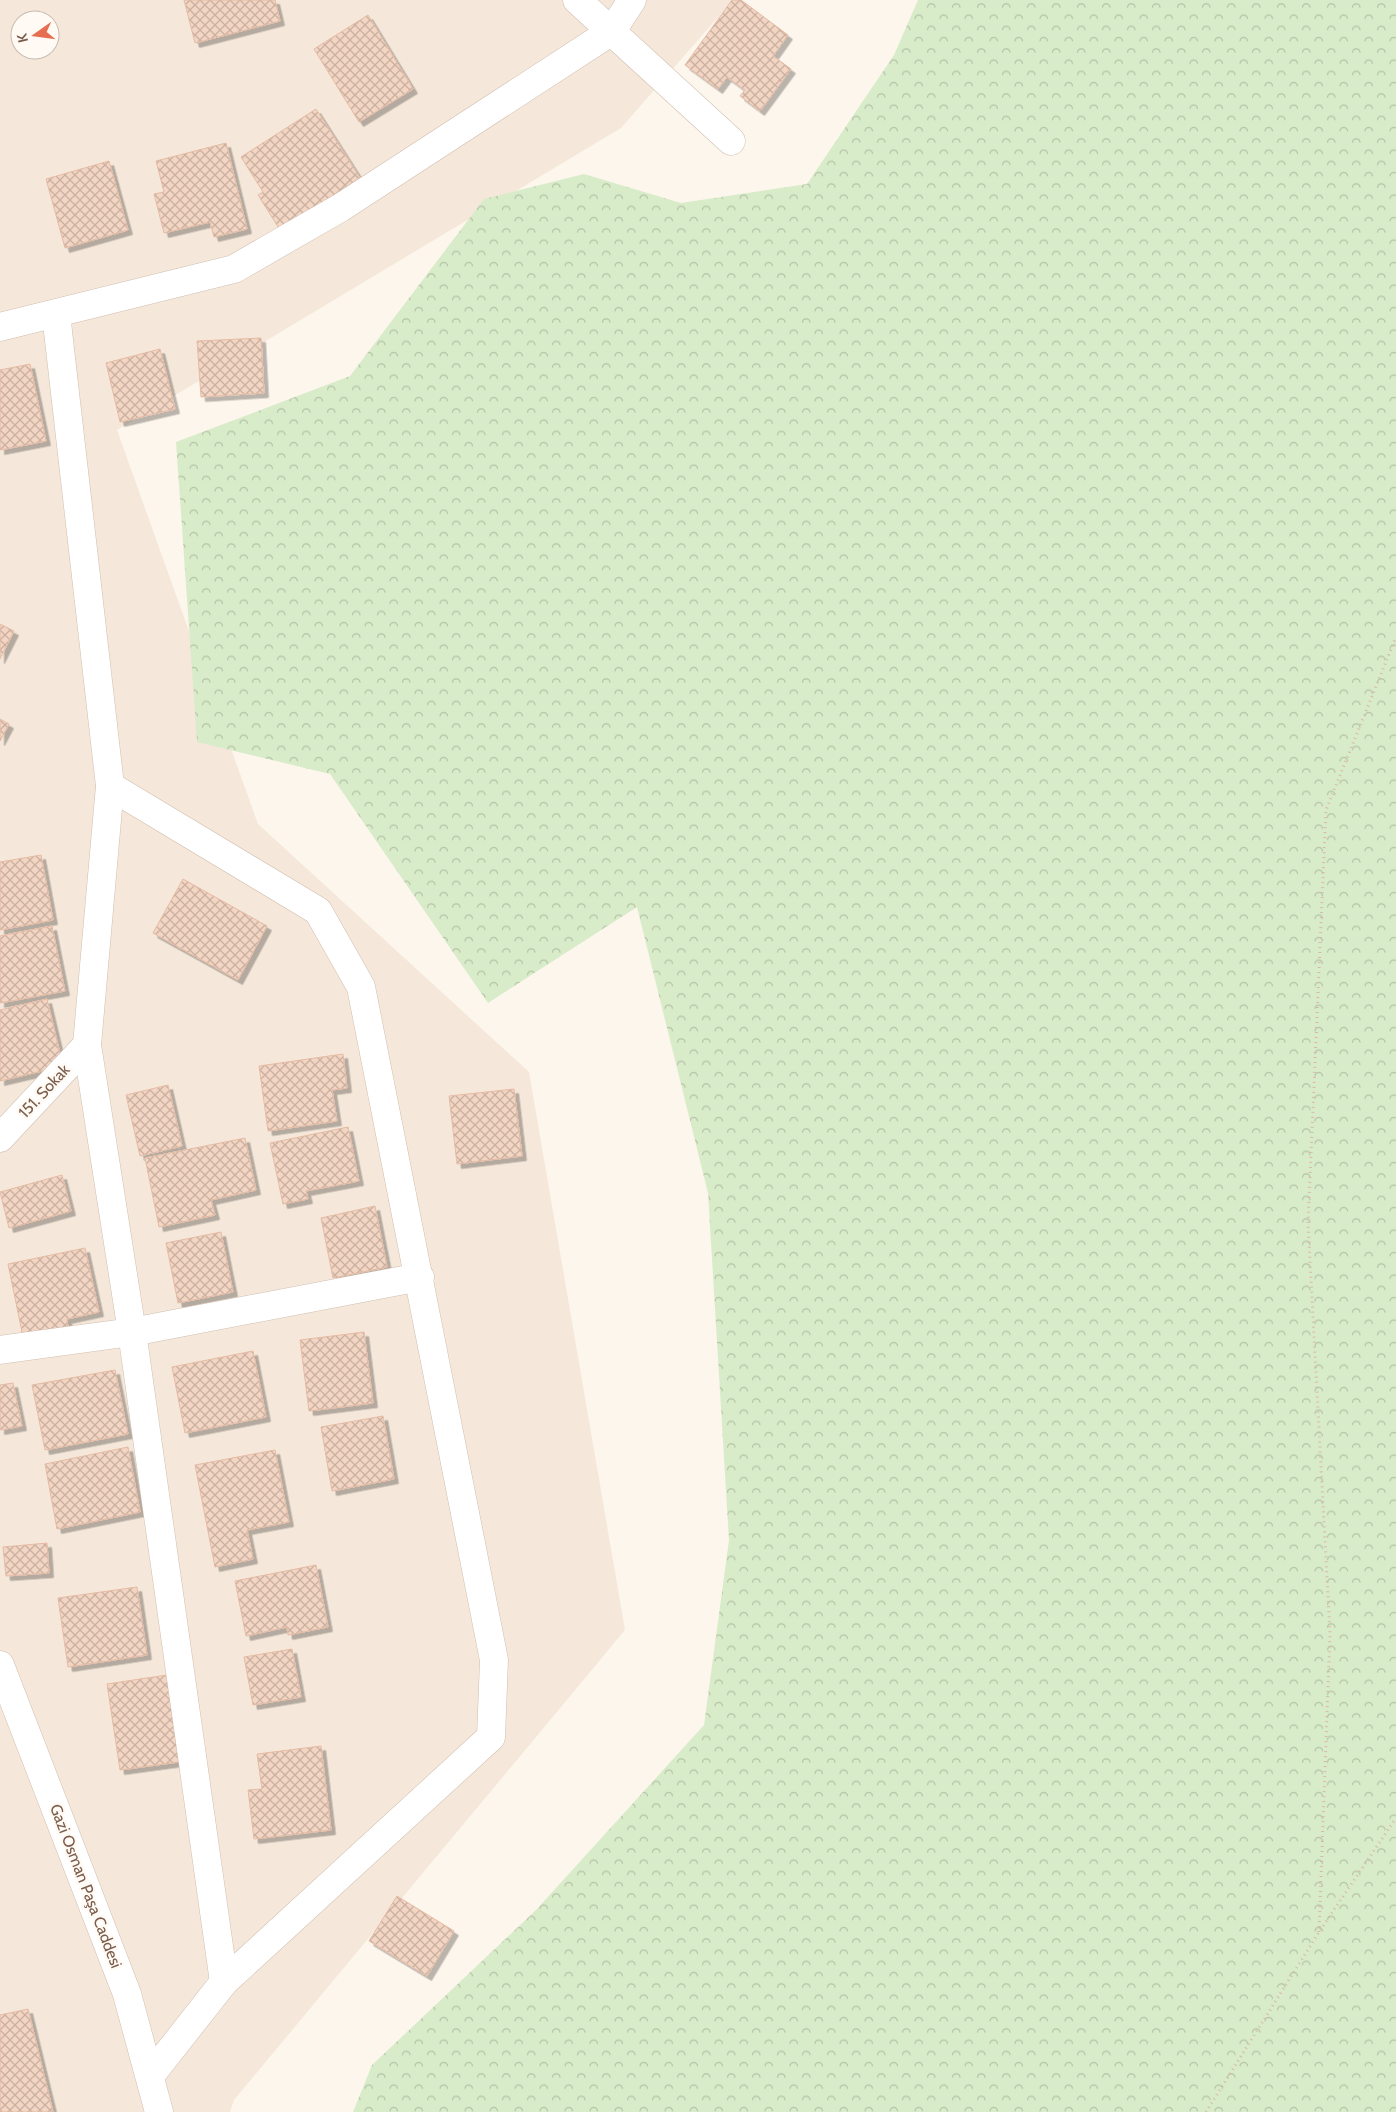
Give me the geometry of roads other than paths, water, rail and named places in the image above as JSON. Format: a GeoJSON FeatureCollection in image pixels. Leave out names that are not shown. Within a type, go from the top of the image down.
{"type":"FeatureCollection","features":[{"type":"Feature","properties":{"kind":"street"},"geometry":{"type":"LineString","coordinates":[[576,0],[731,141]]}},
{"type":"Feature","properties":{"kind":"street"},"geometry":{"type":"LineString","coordinates":[[0,327],[234,269],[340,208],[612,31],[632,0]]}},
{"type":"Feature","properties":{"kind":"street"},"geometry":{"type":"LineString","coordinates":[[56,314],[110,786],[87,1045],[132,1332],[224,1982]]}},
{"type":"Feature","properties":{"kind":"street"},"geometry":{"type":"LineString","coordinates":[[110,786],[318,911],[361,987],[420,1277],[494,1660],[491,1737],[224,1982],[150,2076]]}},
{"type":"Feature","properties":{"kind":"street","name":"151. Sokak"},"geometry":{"type":"LineString","coordinates":[[0,1138],[87,1045]]}},
{"type":"Feature","properties":{"kind":"street"},"geometry":{"type":"LineString","coordinates":[[0,1350],[132,1332],[420,1277]]}},
{"type":"Feature","properties":{"kind":"street","name":"Gazi Osman Paşa Caddesi"},"geometry":{"type":"LineString","coordinates":[[0,1665],[127,1994],[159,2112]]}}]}
